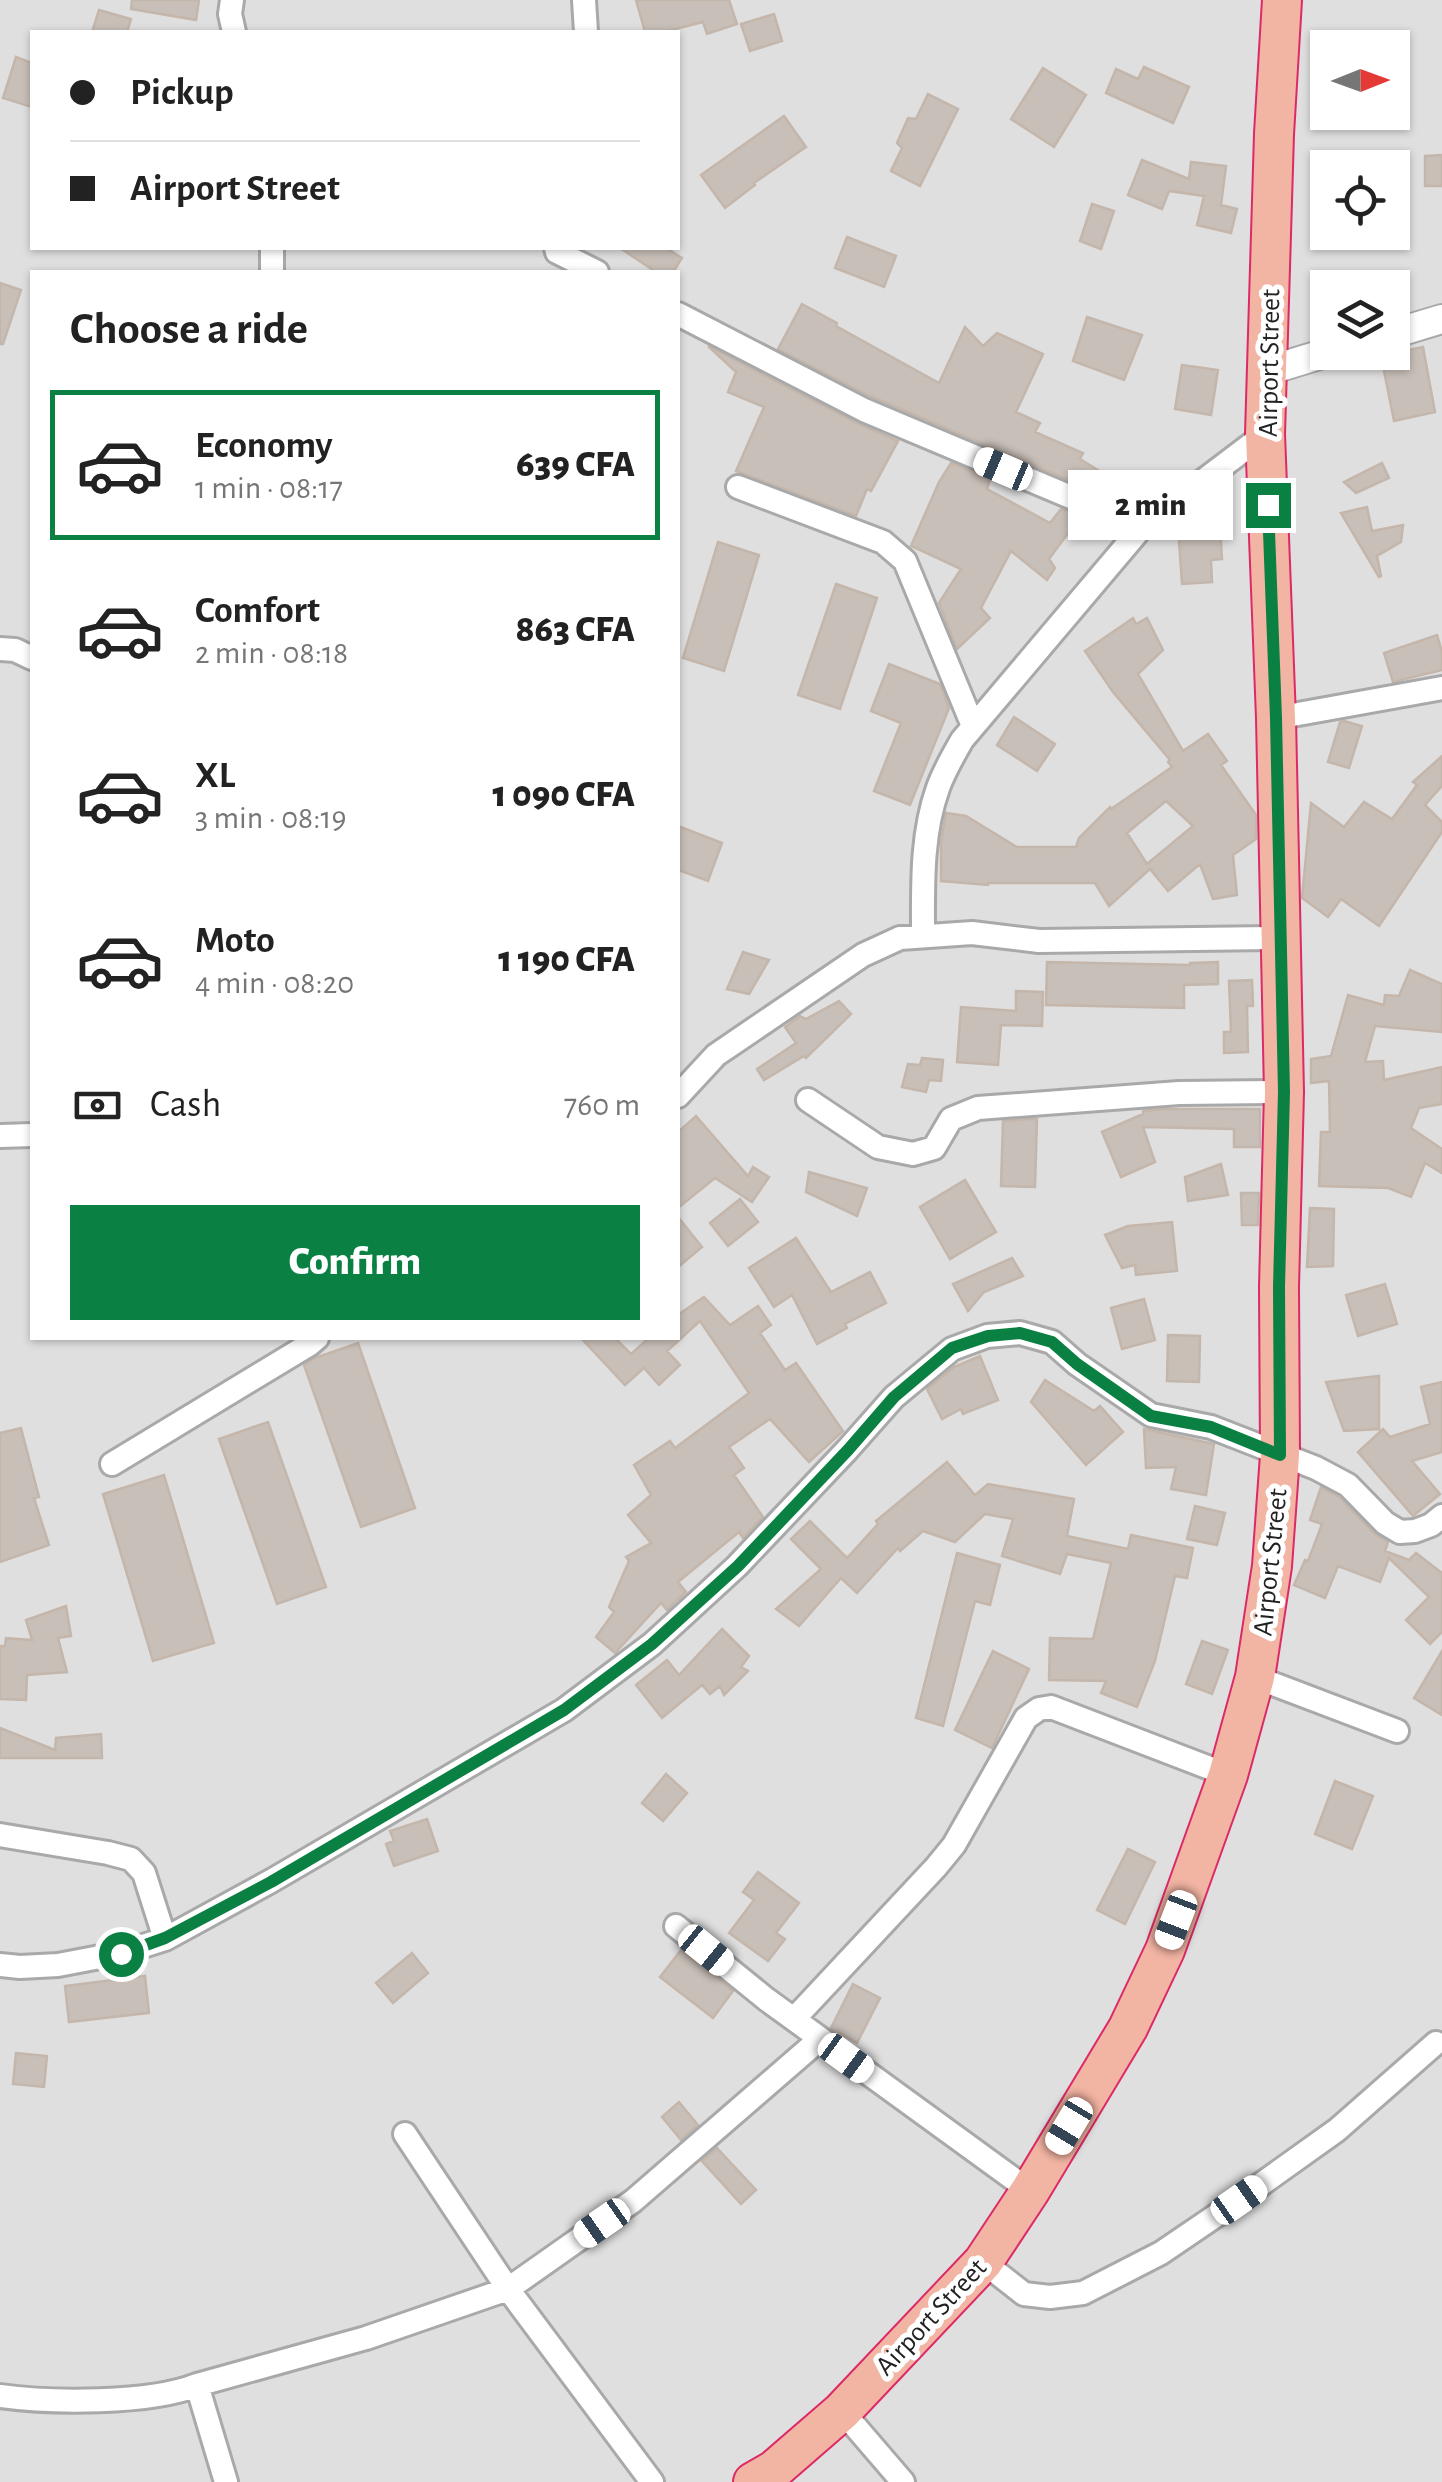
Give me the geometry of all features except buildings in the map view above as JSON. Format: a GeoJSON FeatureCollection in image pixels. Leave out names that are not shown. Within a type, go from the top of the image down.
{"type":"FeatureCollection","features":[{"type":"Feature","properties":{"kind":"highway","name":"Airport Street"},"geometry":{"type":"LineString","coordinates":[[753,2482],[774,2470],[842,2411],[983,2262],[1030,2191],[1128,2028],[1164,1950],[1228,1775],[1255,1677],[1272,1566],[1280,1455],[1284,1092],[1276,718],[1264,434],[1282,0]]}},
{"type":"Feature","properties":{"kind":"street"},"geometry":{"type":"LineString","coordinates":[[232,0],[234,30]]}},
{"type":"Feature","properties":{"kind":"street"},"geometry":{"type":"LineString","coordinates":[[584,0],[586,30]]}},
{"type":"Feature","properties":{"kind":"street"},"geometry":{"type":"LineString","coordinates":[[556,250],[592,270]]}},
{"type":"Feature","properties":{"kind":"street"},"geometry":{"type":"LineString","coordinates":[[680,315],[864,410],[1142,527]]}},
{"type":"Feature","properties":{"kind":"street"},"geometry":{"type":"LineString","coordinates":[[1410,329],[1442,319]]}},
{"type":"Feature","properties":{"kind":"street"},"geometry":{"type":"LineString","coordinates":[[1267,371],[1310,358]]}},
{"type":"Feature","properties":{"kind":"street"},"geometry":{"type":"LineString","coordinates":[[923,935],[925,852],[936,792],[945,769],[973,726],[1142,527],[1264,434]]}},
{"type":"Feature","properties":{"kind":"street"},"geometry":{"type":"LineString","coordinates":[[738,487],[882,542],[896,552],[904,561],[973,726]]}},
{"type":"Feature","properties":{"kind":"street"},"geometry":{"type":"LineString","coordinates":[[0,649],[30,657]]}},
{"type":"Feature","properties":{"kind":"street"},"geometry":{"type":"LineString","coordinates":[[1276,718],[1442,688]]}},
{"type":"Feature","properties":{"kind":"street"},"geometry":{"type":"LineString","coordinates":[[680,1094],[716,1054],[863,955],[900,938],[972,933],[1040,940],[1279,938]]}},
{"type":"Feature","properties":{"kind":"street"},"geometry":{"type":"LineString","coordinates":[[808,1100],[878,1147],[912,1154],[934,1148],[950,1119],[978,1108],[1164,1094],[1284,1092]]}},
{"type":"Feature","properties":{"kind":"street"},"geometry":{"type":"LineString","coordinates":[[0,1136],[30,1136]]}},
{"type":"Feature","properties":{"kind":"street"},"geometry":{"type":"LineString","coordinates":[[0,1964],[58,1965],[121,1954],[165,1938],[271,1882],[564,1710],[652,1644],[738,1566],[894,1397],[952,1348],[988,1336],[1020,1333],[1052,1342],[1151,1416],[1211,1427],[1316,1468],[1348,1485],[1385,1523],[1400,1532],[1431,1525],[1442,1516]]}},
{"type":"Feature","properties":{"kind":"street"},"geometry":{"type":"LineString","coordinates":[[112,1464],[314,1340]]}},
{"type":"Feature","properties":{"kind":"street"},"geometry":{"type":"LineString","coordinates":[[1255,1677],[1397,1731]]}},
{"type":"Feature","properties":{"kind":"street"},"geometry":{"type":"LineString","coordinates":[[794,2019],[954,1845],[1026,1718],[1039,1709],[1051,1707],[1228,1775]]}},
{"type":"Feature","properties":{"kind":"street"},"geometry":{"type":"LineString","coordinates":[[0,1834],[132,1859],[144,1873],[165,1938]]}},
{"type":"Feature","properties":{"kind":"street"},"geometry":{"type":"LineString","coordinates":[[676,1926],[820,2039],[1030,2191]]}},
{"type":"Feature","properties":{"kind":"street"},"geometry":{"type":"LineString","coordinates":[[983,2262],[1024,2294],[1050,2298],[1083,2294],[1161,2253],[1239,2200],[1336,2130],[1440,2038]]}},
{"type":"Feature","properties":{"kind":"street"},"geometry":{"type":"LineString","coordinates":[[0,2396],[116,2399],[176,2393],[366,2338],[508,2289],[633,2201],[820,2039]]}},
{"type":"Feature","properties":{"kind":"street"},"geometry":{"type":"LineString","coordinates":[[405,2134],[508,2289],[652,2482]]}},
{"type":"Feature","properties":{"kind":"street"},"geometry":{"type":"LineString","coordinates":[[197,2385],[226,2482]]}},
{"type":"Feature","properties":{"kind":"street"},"geometry":{"type":"LineString","coordinates":[[842,2411],[904,2482]]}},
{"type":"Feature","properties":{"kind":"shaded area"},"geometry":{"type":"Polygon","coordinates":[[[0,0],[1442,0],[1442,2482],[0,2482],[0,0]]]}},
{"type":"Feature","properties":{"kind":"route"},"geometry":{"type":"LineString","coordinates":[[121,1954],[165,1938],[271,1882],[564,1710],[652,1644],[738,1566],[894,1397],[952,1348],[988,1336],[1020,1333],[1052,1342],[1151,1416],[1211,1427],[1280,1455],[1284,1092],[1268,505]]}}]}
